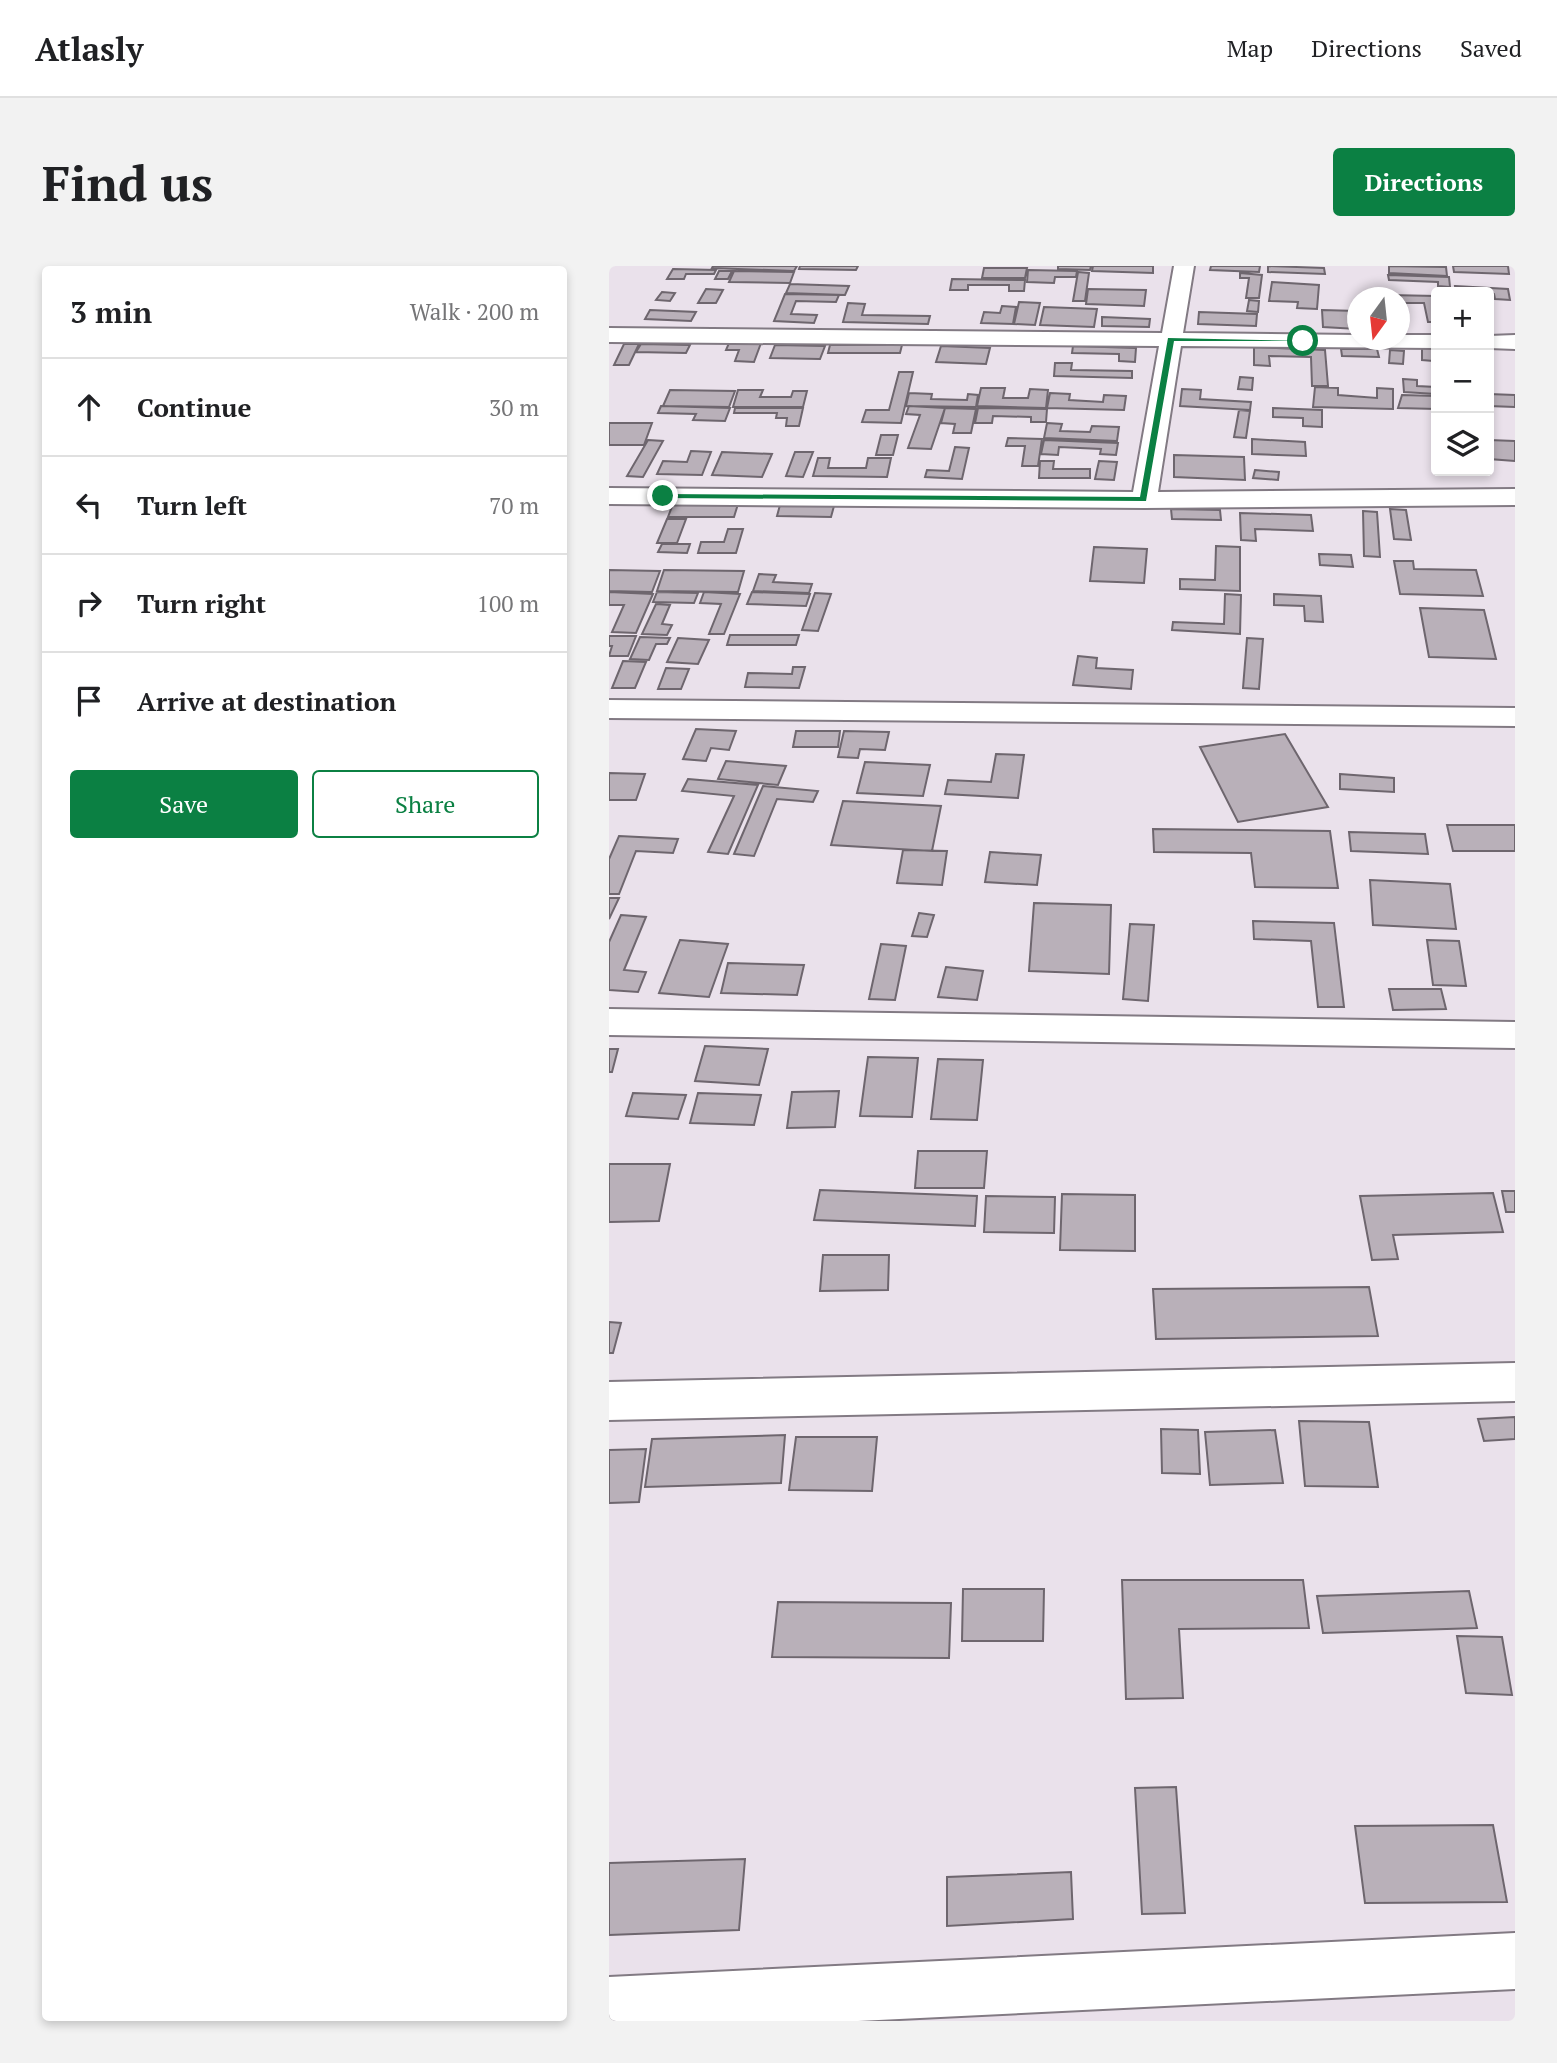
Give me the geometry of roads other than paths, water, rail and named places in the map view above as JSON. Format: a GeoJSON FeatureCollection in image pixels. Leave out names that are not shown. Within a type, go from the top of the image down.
{"type":"FeatureCollection","features":[{"type":"Feature","properties":{"kind":"street"},"geometry":{"type":"LineString","coordinates":[[1144,500],[1184,266]]}},
{"type":"Feature","properties":{"kind":"street"},"geometry":{"type":"LineString","coordinates":[[609,335],[1431,342]]}},
{"type":"Feature","properties":{"kind":"street"},"geometry":{"type":"LineString","coordinates":[[1494,342],[1515,342]]}},
{"type":"Feature","properties":{"kind":"street"},"geometry":{"type":"LineString","coordinates":[[609,496],[1144,500],[1515,497]]}},
{"type":"Feature","properties":{"kind":"street"},"geometry":{"type":"LineString","coordinates":[[609,709],[1515,717]]}},
{"type":"Feature","properties":{"kind":"street"},"geometry":{"type":"LineString","coordinates":[[609,1022],[1515,1035]]}},
{"type":"Feature","properties":{"kind":"street"},"geometry":{"type":"LineString","coordinates":[[609,1401],[1515,1382]]}},
{"type":"Feature","properties":{"kind":"street"},"geometry":{"type":"LineString","coordinates":[[609,2005],[1515,1961]]}}]}
